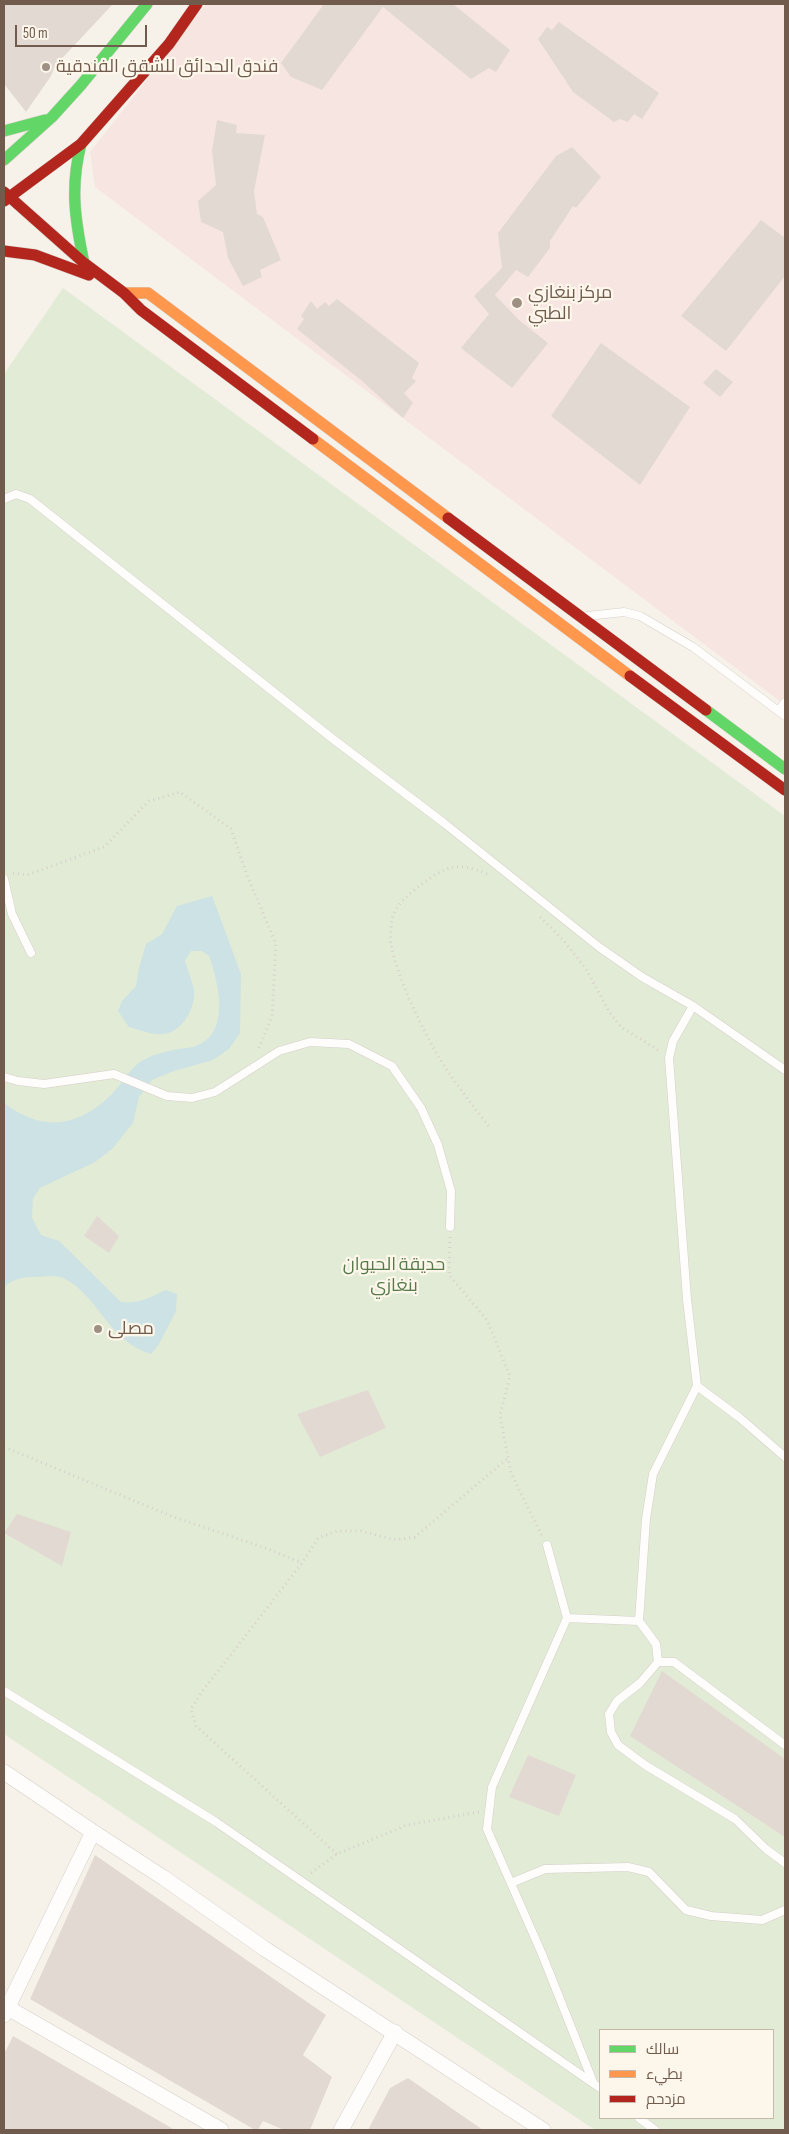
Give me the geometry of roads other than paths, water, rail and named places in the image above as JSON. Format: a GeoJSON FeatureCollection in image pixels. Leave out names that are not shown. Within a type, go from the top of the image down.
{"type":"FeatureCollection","features":[{"type":"Feature","properties":{"kind":"main road"},"geometry":{"type":"LineString","coordinates":[[4,160],[52,117],[81,85],[147,4]]}},
{"type":"Feature","properties":{"kind":"main road"},"geometry":{"type":"LineString","coordinates":[[197,4],[169,44],[81,144],[6,197],[124,293],[141,310],[785,790]]}},
{"type":"Feature","properties":{"kind":"main road"},"geometry":{"type":"LineString","coordinates":[[4,131],[52,117]]}},
{"type":"Feature","properties":{"kind":"main road"},"geometry":{"type":"LineString","coordinates":[[81,144],[74,167],[71,199],[84,262]]}},
{"type":"Feature","properties":{"kind":"main road"},"geometry":{"type":"LineString","coordinates":[[4,251],[35,254],[110,283]]}},
{"type":"Feature","properties":{"kind":"main road"},"geometry":{"type":"LineString","coordinates":[[124,293],[148,294],[785,769]]}},
{"type":"Feature","properties":{"kind":"main road"},"geometry":{"type":"LineString","coordinates":[[296,427],[307,413]]}},
{"type":"Feature","properties":{"kind":"street"},"geometry":{"type":"LineString","coordinates":[[4,1772],[164,1878],[266,1949],[396,2032],[543,2130]]}},
{"type":"Feature","properties":{"kind":"street"},"geometry":{"type":"LineString","coordinates":[[93,1832],[6,2011],[221,2130]]}},
{"type":"Feature","properties":{"kind":"street"},"geometry":{"type":"LineString","coordinates":[[341,2130],[396,2032]]}},
{"type":"Feature","properties":{"kind":"lane"},"geometry":{"type":"LineString","coordinates":[[4,499],[16,494],[30,499],[599,947],[642,977],[694,1006],[785,1070]]}},
{"type":"Feature","properties":{"kind":"lane"},"geometry":{"type":"LineString","coordinates":[[580,617],[624,612],[640,616],[693,647],[785,716]]}},
{"type":"Feature","properties":{"kind":"lane"},"geometry":{"type":"LineString","coordinates":[[778,711],[785,702]]}},
{"type":"Feature","properties":{"kind":"lane"},"geometry":{"type":"LineString","coordinates":[[4,879],[12,914],[31,953]]}},
{"type":"Feature","properties":{"kind":"lane"},"geometry":{"type":"LineString","coordinates":[[694,1006],[672,1041],[669,1058],[687,1298],[697,1386],[653,1474],[646,1519],[639,1621],[656,1644],[658,1662],[640,1683],[617,1701],[609,1714],[611,1732],[618,1745],[736,1819],[766,1849],[785,1862]]}},
{"type":"Feature","properties":{"kind":"lane"},"geometry":{"type":"LineString","coordinates":[[4,1077],[18,1081],[44,1084],[72,1081],[104,1074],[121,1076],[167,1096],[192,1098],[215,1092],[279,1051],[310,1042],[349,1044],[392,1066],[421,1108],[438,1145],[451,1191],[450,1227]]}},
{"type":"Feature","properties":{"kind":"lane"},"geometry":{"type":"LineString","coordinates":[[697,1386],[740,1418],[785,1457]]}},
{"type":"Feature","properties":{"kind":"lane"},"geometry":{"type":"LineString","coordinates":[[547,1545],[567,1618],[492,1787],[487,1829],[542,1954],[593,2082]]}},
{"type":"Feature","properties":{"kind":"lane"},"geometry":{"type":"LineString","coordinates":[[567,1618],[639,1621]]}},
{"type":"Feature","properties":{"kind":"lane"},"geometry":{"type":"LineString","coordinates":[[658,1662],[674,1662],[785,1745]]}},
{"type":"Feature","properties":{"kind":"lane"},"geometry":{"type":"LineString","coordinates":[[4,1691],[216,1822],[599,2087]]}},
{"type":"Feature","properties":{"kind":"lane"},"geometry":{"type":"LineString","coordinates":[[511,1883],[545,1869],[628,1867],[648,1872],[686,1910],[711,1916],[762,1920],[785,1910]]}},
{"type":"Feature","properties":{"kind":"lane"},"geometry":{"type":"LineString","coordinates":[[640,2119],[655,2130]]}},
{"type":"Feature","properties":{"kind":"place","name":"فندق الحدائق للشقق الفندقية"},"geometry":{"type":"Point","coordinates":[46,67]}},
{"type":"Feature","properties":{"kind":"place","name":"مركز بنغازي الطبي"},"geometry":{"type":"Point","coordinates":[517,303]}},
{"type":"Feature","properties":{"kind":"place","name":"مصلى"},"geometry":{"type":"Point","coordinates":[98,1329]}},
{"type":"Feature","properties":{"kind":"park label","name":"حديقة الحيوان بنغازي"},"geometry":{"type":"Point","coordinates":[394,1275]}}]}
